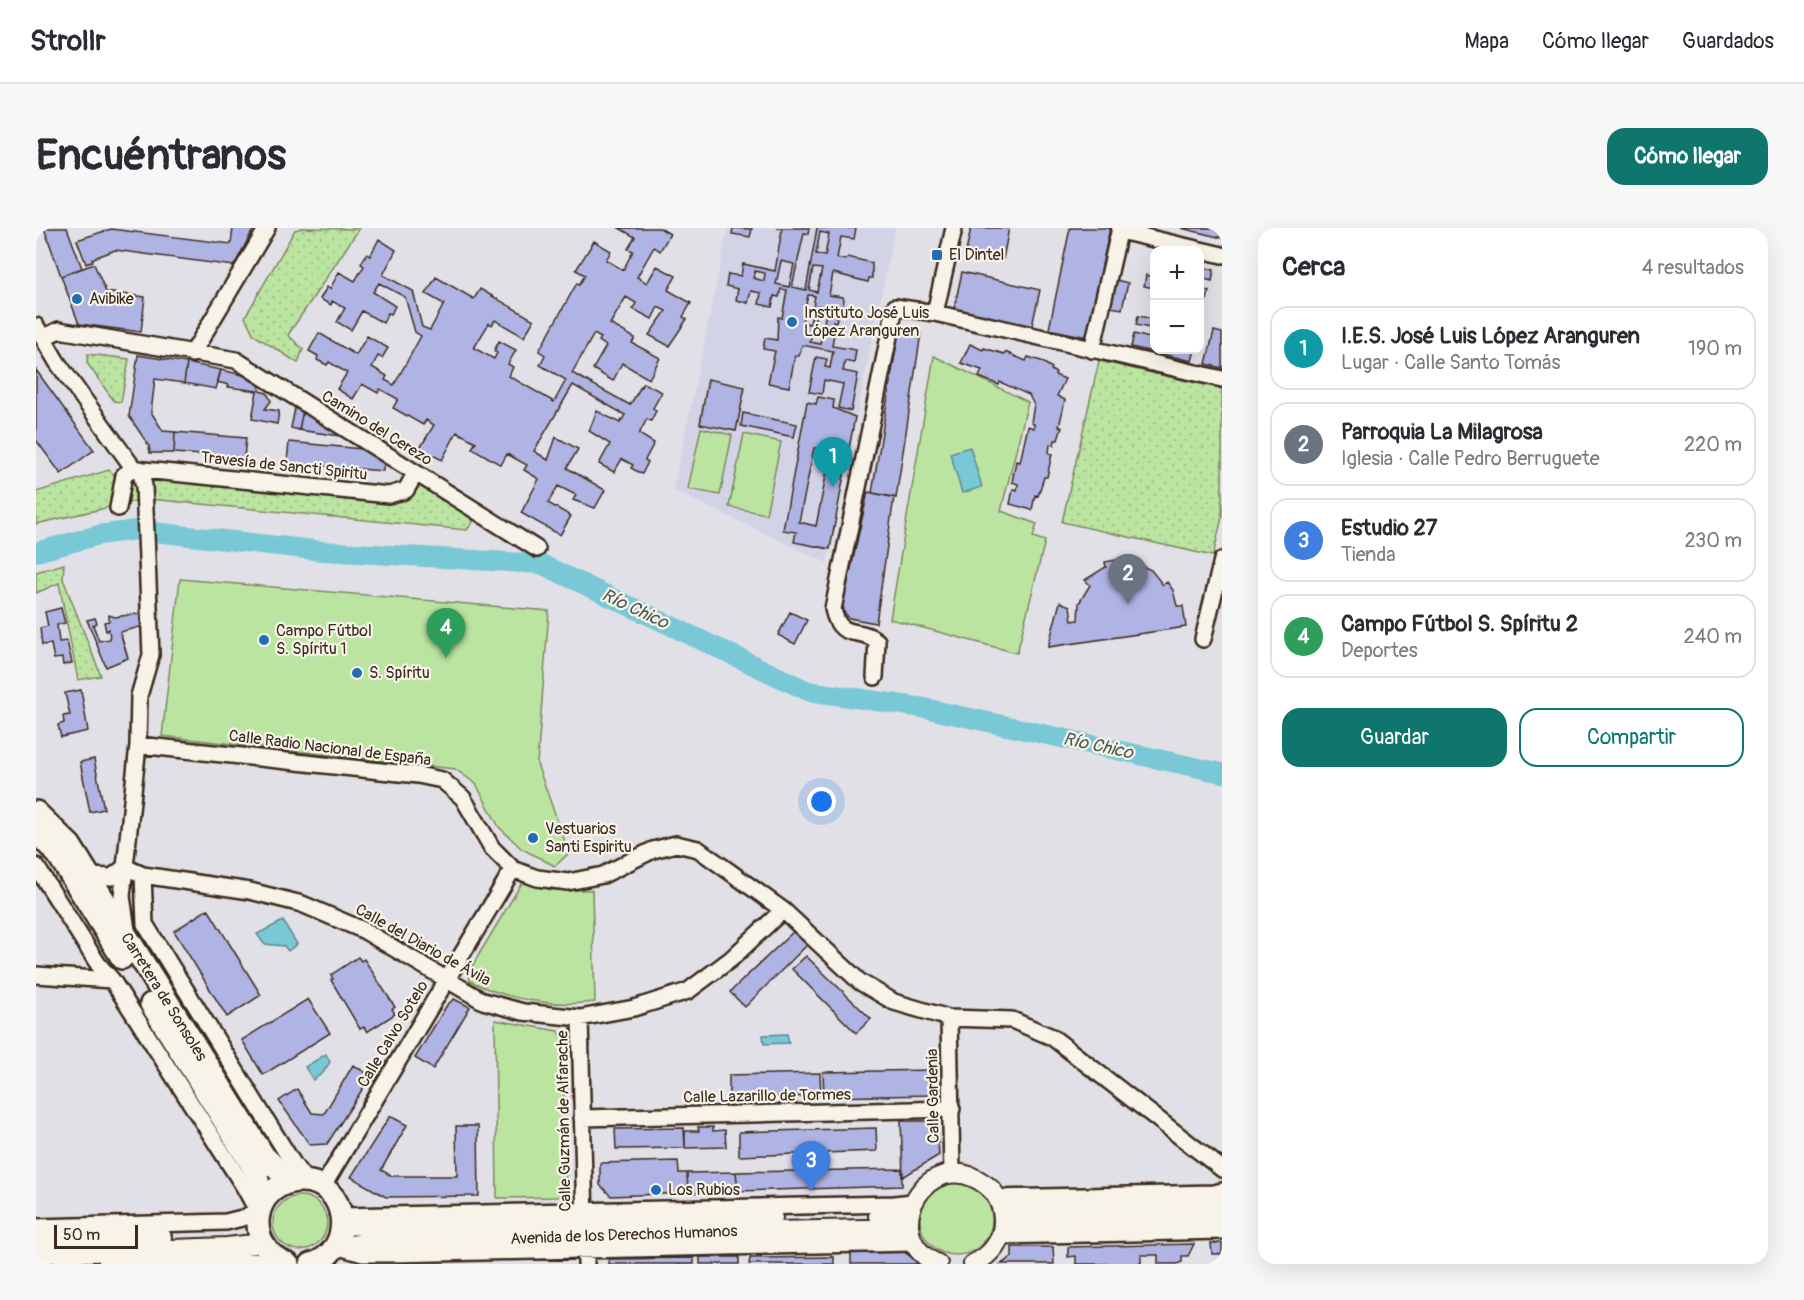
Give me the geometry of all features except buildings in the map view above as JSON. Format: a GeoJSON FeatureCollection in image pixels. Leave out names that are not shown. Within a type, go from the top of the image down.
{"type":"FeatureCollection","features":[{"type":"Feature","properties":{"kind":"highway","name":"Carretera de Sonsoles"},"geometry":{"type":"LineString","coordinates":[[36,812],[70,845],[264,1156],[307,1184]]}},
{"type":"Feature","properties":{"kind":"highway","name":"Carretera de Sonsoles"},"geometry":{"type":"LineString","coordinates":[[36,832],[58,855],[251,1164],[257,1175],[263,1232]]}},
{"type":"Feature","properties":{"kind":"highway"},"geometry":{"type":"LineString","coordinates":[[263,1232],[279,1187],[307,1184],[338,1204],[347,1247],[311,1264]]}},
{"type":"Feature","properties":{"kind":"main road"},"geometry":{"type":"LineString","coordinates":[[938,1264],[921,1253],[911,1221],[928,1182],[952,1174],[978,1179],[1000,1216],[994,1249],[973,1264]]}},
{"type":"Feature","properties":{"kind":"main road"},"geometry":{"type":"LineString","coordinates":[[1000,1216],[1222,1205]]}},
{"type":"Feature","properties":{"kind":"main road","name":"Avenida de los Derechos Humanos"},"geometry":{"type":"LineString","coordinates":[[347,1247],[585,1237],[896,1215],[911,1221]]}},
{"type":"Feature","properties":{"kind":"main road"},"geometry":{"type":"LineString","coordinates":[[1000,1216],[1222,1217]]}},
{"type":"Feature","properties":{"kind":"main road","name":"Avenida de los Derechos Humanos"},"geometry":{"type":"LineString","coordinates":[[347,1247],[390,1227],[585,1237]]}},
{"type":"Feature","properties":{"kind":"main road"},"geometry":{"type":"LineString","coordinates":[[36,1240],[227,1236],[263,1232]]}},
{"type":"Feature","properties":{"kind":"main road"},"geometry":{"type":"LineString","coordinates":[[36,1254],[227,1247],[263,1232]]}},
{"type":"Feature","properties":{"kind":"street"},"geometry":{"type":"LineString","coordinates":[[192,354],[267,228]]}},
{"type":"Feature","properties":{"kind":"street"},"geometry":{"type":"LineString","coordinates":[[934,313],[954,228]]}},
{"type":"Feature","properties":{"kind":"street"},"geometry":{"type":"LineString","coordinates":[[1092,350],[1120,229],[1222,255]]}},
{"type":"Feature","properties":{"kind":"street"},"geometry":{"type":"LineString","coordinates":[[875,677],[877,641],[844,631],[837,623],[833,609],[895,307],[934,313],[1222,379]]}},
{"type":"Feature","properties":{"kind":"street","name":"Camino del Cerezo"},"geometry":{"type":"LineString","coordinates":[[40,332],[59,330],[236,360],[537,549]]}},
{"type":"Feature","properties":{"kind":"street"},"geometry":{"type":"LineString","coordinates":[[40,332],[137,469],[144,486],[151,655],[140,696],[138,745],[122,896],[129,942]]}},
{"type":"Feature","properties":{"kind":"street"},"geometry":{"type":"LineString","coordinates":[[118,508],[124,475],[137,469]]}},
{"type":"Feature","properties":{"kind":"street","name":"Travesía de Sancti Spiritu"},"geometry":{"type":"LineString","coordinates":[[137,469],[389,495],[406,490],[416,474]]}},
{"type":"Feature","properties":{"kind":"street"},"geometry":{"type":"LineString","coordinates":[[1203,639],[1222,560]]}},
{"type":"Feature","properties":{"kind":"street","name":"Calle Radio Nacional de España"},"geometry":{"type":"LineString","coordinates":[[138,745],[418,775],[442,780],[463,798],[492,848],[513,868],[537,878],[568,882],[603,875],[652,850],[676,844],[698,849],[783,910],[860,982],[894,1002],[949,1018],[1011,1020],[1052,1037],[1222,1169]]}},
{"type":"Feature","properties":{"kind":"street","name":"Carretera de Sonsoles"},"geometry":{"type":"LineString","coordinates":[[36,866],[98,964],[112,980],[263,1232]]}},
{"type":"Feature","properties":{"kind":"street"},"geometry":{"type":"LineString","coordinates":[[89,876],[111,877],[125,867]]}},
{"type":"Feature","properties":{"kind":"street","name":"Calle del Diario de Ávila"},"geometry":{"type":"LineString","coordinates":[[125,867],[143,875],[250,891],[302,904],[363,930],[483,1001],[523,1012],[580,1018],[634,1008],[688,991],[731,959],[783,910]]}},
{"type":"Feature","properties":{"kind":"street","name":"Calle Calvo Sotelo"},"geometry":{"type":"LineString","coordinates":[[307,1184],[447,980],[513,868]]}},
{"type":"Feature","properties":{"kind":"street","name":"Carretera de Sonsoles"},"geometry":{"type":"LineString","coordinates":[[143,875],[145,924],[307,1184]]}},
{"type":"Feature","properties":{"kind":"street"},"geometry":{"type":"LineString","coordinates":[[36,975],[112,980]]}},
{"type":"Feature","properties":{"kind":"street","name":"Calle Guzmán de Alfarache"},"geometry":{"type":"LineString","coordinates":[[580,1018],[585,1237]]}},
{"type":"Feature","properties":{"kind":"street","name":"Calle Gardenia"},"geometry":{"type":"LineString","coordinates":[[949,1018],[952,1174]]}},
{"type":"Feature","properties":{"kind":"street","name":"Calle Lazarillo de Tormes"},"geometry":{"type":"LineString","coordinates":[[582,1118],[952,1109]]}},
{"type":"Feature","properties":{"kind":"street"},"geometry":{"type":"LineString","coordinates":[[1000,1216],[1222,1191]]}},
{"type":"Feature","properties":{"kind":"street"},"geometry":{"type":"LineString","coordinates":[[1000,1216],[1222,1231]]}},
{"type":"Feature","properties":{"kind":"street","name":"Avenida de los Derechos Humanos"},"geometry":{"type":"LineString","coordinates":[[585,1237],[911,1221]]}},
{"type":"Feature","properties":{"kind":"street"},"geometry":{"type":"LineString","coordinates":[[36,1227],[226,1222],[263,1232]]}},
{"type":"Feature","properties":{"kind":"street"},"geometry":{"type":"LineString","coordinates":[[106,1264],[263,1232]]}},
{"type":"Feature","properties":{"kind":"shaded area","name":"Instituto José Luis López Aranguren"},"geometry":{"type":"Polygon","coordinates":[[[728,228],[895,228],[827,563],[673,490],[728,228]]]}},
{"type":"Feature","properties":{"kind":"green space"},"geometry":{"type":"Polygon","coordinates":[[[302,228],[359,229],[288,335],[303,349],[298,363],[254,335],[245,317],[295,230],[302,228]]]}},
{"type":"Feature","properties":{"kind":"green space"},"geometry":{"type":"Polygon","coordinates":[[[88,354],[129,359],[121,402],[114,401],[87,363],[88,354]]]}},
{"type":"Feature","properties":{"kind":"green space"},"geometry":{"type":"Polygon","coordinates":[[[934,356],[1028,402],[1001,511],[1037,524],[1033,537],[1045,541],[1017,653],[890,619],[934,356]]]}},
{"type":"Feature","properties":{"kind":"green space"},"geometry":{"type":"Polygon","coordinates":[[[1099,361],[1222,389],[1222,517],[1213,556],[1062,522],[1099,361]]]}},
{"type":"Feature","properties":{"kind":"green space"},"geometry":{"type":"Polygon","coordinates":[[[701,428],[732,435],[720,495],[688,489],[701,428]]]}},
{"type":"Feature","properties":{"kind":"green space"},"geometry":{"type":"Polygon","coordinates":[[[744,434],[781,442],[766,514],[729,507],[744,434]]]}},
{"type":"Feature","properties":{"kind":"green space"},"geometry":{"type":"Polygon","coordinates":[[[109,470],[125,485],[132,480],[139,489],[136,501],[36,524],[36,492],[109,470]]]}},
{"type":"Feature","properties":{"kind":"green space"},"geometry":{"type":"Polygon","coordinates":[[[152,479],[393,503],[407,500],[416,488],[422,486],[470,516],[473,522],[467,530],[150,499],[152,479]]]}},
{"type":"Feature","properties":{"kind":"green space"},"geometry":{"type":"Polygon","coordinates":[[[64,564],[63,579],[101,676],[78,680],[59,583],[36,593],[36,572],[64,564]]]}},
{"type":"Feature","properties":{"kind":"green space","name":"S. Spíritu"},"geometry":{"type":"Polygon","coordinates":[[[180,579],[549,611],[537,764],[569,853],[555,866],[522,849],[499,827],[476,784],[455,769],[162,736],[180,579]]]}},
{"type":"Feature","properties":{"kind":"green space"},"geometry":{"type":"Polygon","coordinates":[[[523,881],[552,890],[592,890],[595,1002],[547,1003],[500,993],[470,981],[469,971],[523,881]]]}},
{"type":"Feature","properties":{"kind":"green space"},"geometry":{"type":"Polygon","coordinates":[[[495,1020],[558,1031],[563,1037],[566,1188],[558,1197],[497,1198],[495,1020]]]}},
{"type":"Feature","properties":{"kind":"green space"},"geometry":{"type":"Polygon","coordinates":[[[963,1183],[982,1193],[990,1205],[992,1219],[990,1233],[982,1245],[970,1253],[949,1255],[930,1245],[922,1233],[920,1212],[930,1193],[942,1185],[963,1183]]]}},
{"type":"Feature","properties":{"kind":"green space"},"geometry":{"type":"Polygon","coordinates":[[[295,1196],[305,1196],[315,1200],[323,1208],[327,1223],[323,1238],[315,1246],[305,1250],[295,1250],[285,1246],[277,1238],[273,1228],[273,1218],[277,1208],[285,1200],[295,1196]]]}},
{"type":"Feature","properties":{"kind":"water"},"geometry":{"type":"Polygon","coordinates":[[[970,447],[982,487],[962,493],[950,453],[970,447]]]}},
{"type":"Feature","properties":{"kind":"water"},"geometry":{"type":"Polygon","coordinates":[[[283,921],[297,944],[288,951],[284,946],[264,944],[257,934],[283,921]]]}},
{"type":"Feature","properties":{"kind":"water"},"geometry":{"type":"Polygon","coordinates":[[[787,1034],[789,1043],[764,1044],[763,1035],[787,1034]]]}},
{"type":"Feature","properties":{"kind":"water"},"geometry":{"type":"Polygon","coordinates":[[[326,1054],[330,1062],[323,1073],[313,1080],[305,1067],[326,1054]]]}},
{"type":"Feature","properties":{"kind":"waterway","name":"Río Chico"},"geometry":{"type":"LineString","coordinates":[[36,552],[99,535],[136,530],[323,551],[541,564],[808,691],[924,708],[1222,773]]}},
{"type":"Feature","properties":{"kind":"place","name":"El Dintel"},"geometry":{"type":"Point","coordinates":[937,255]}},
{"type":"Feature","properties":{"kind":"place","name":"Avibike"},"geometry":{"type":"Point","coordinates":[77,299]}},
{"type":"Feature","properties":{"kind":"place","name":"Instituto José Luis López Aranguren"},"geometry":{"type":"Point","coordinates":[792,322]}},
{"type":"Feature","properties":{"kind":"place","name":"I.E.S. José Luis López Aranguren"},"geometry":{"type":"Point","coordinates":[833,487]}},
{"type":"Feature","properties":{"kind":"place","name":"Parroquia La Milagrosa"},"geometry":{"type":"Point","coordinates":[1128,604]}},
{"type":"Feature","properties":{"kind":"place","name":"Campo Fútbol S. Spíritu 1"},"geometry":{"type":"Point","coordinates":[264,640]}},
{"type":"Feature","properties":{"kind":"place","name":"Campo Fútbol S. Spíritu 2"},"geometry":{"type":"Point","coordinates":[446,658]}},
{"type":"Feature","properties":{"kind":"place","name":"S. Spíritu"},"geometry":{"type":"Point","coordinates":[357,673]}},
{"type":"Feature","properties":{"kind":"place","name":"Vestuarios Santi Espiritu"},"geometry":{"type":"Point","coordinates":[533,838]}},
{"type":"Feature","properties":{"kind":"place","name":"Los Rubios"},"geometry":{"type":"Point","coordinates":[656,1190]}},
{"type":"Feature","properties":{"kind":"place","name":"Estudio 27"},"geometry":{"type":"Point","coordinates":[811,1191]}}]}
